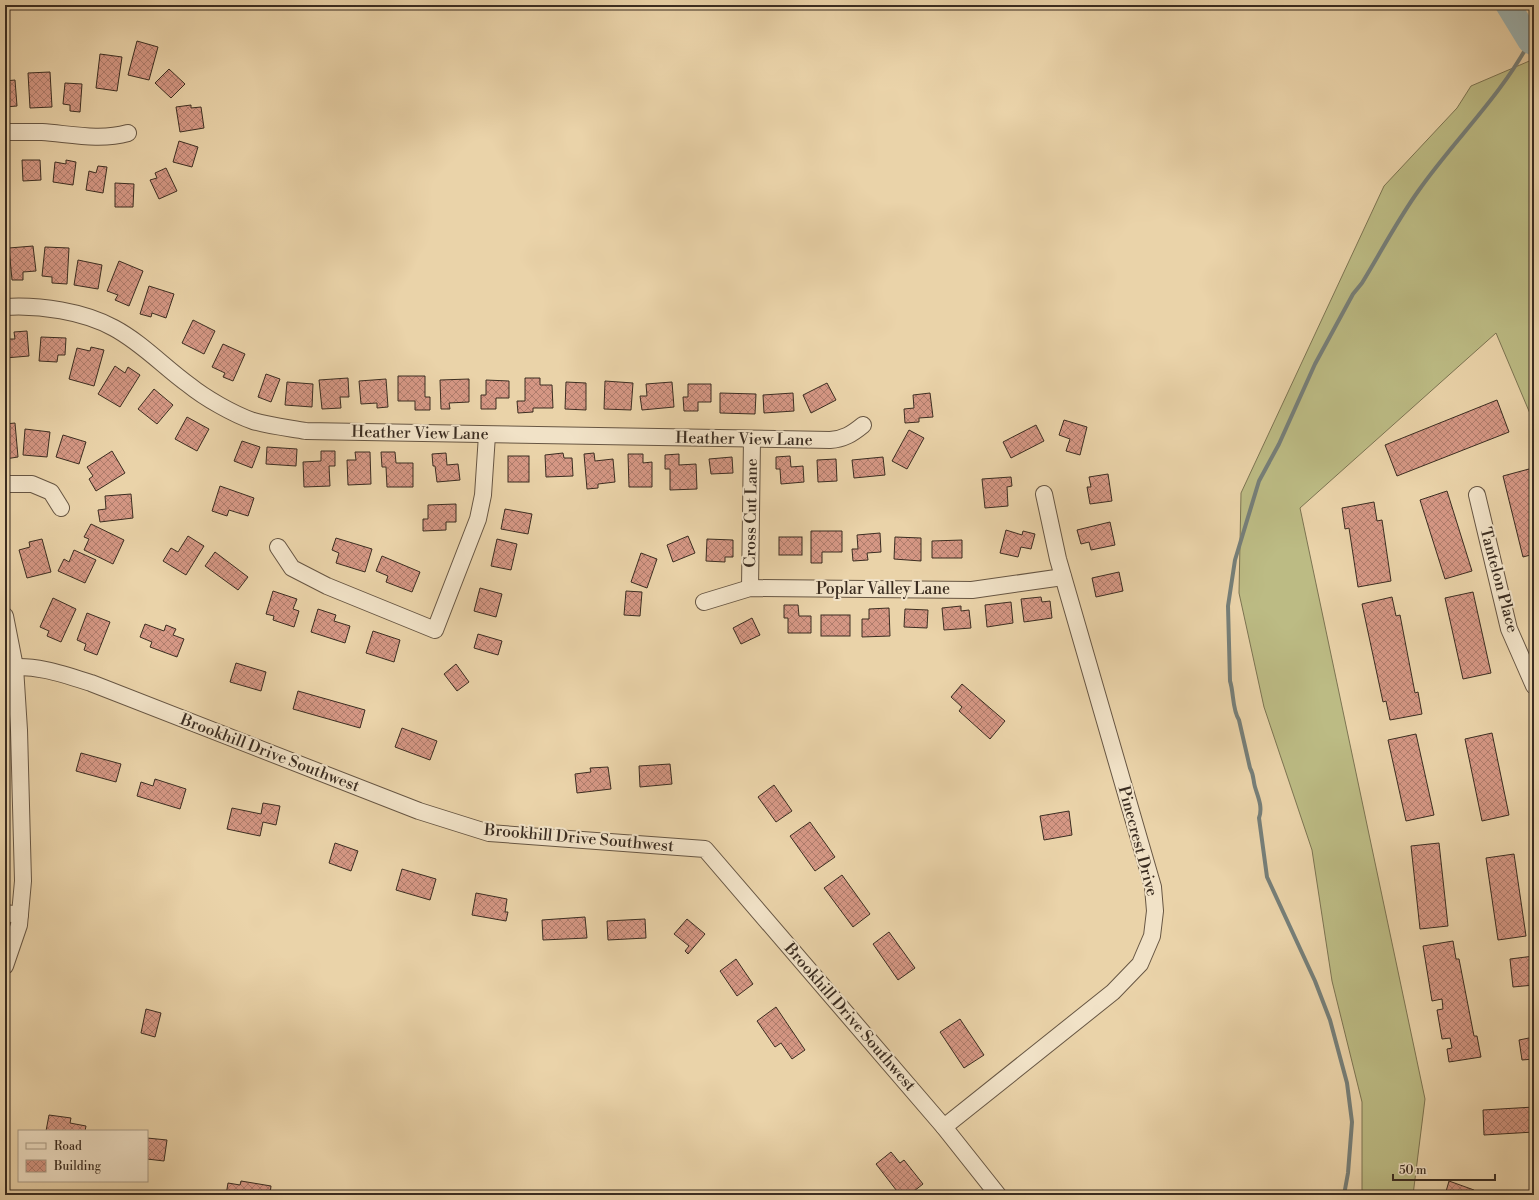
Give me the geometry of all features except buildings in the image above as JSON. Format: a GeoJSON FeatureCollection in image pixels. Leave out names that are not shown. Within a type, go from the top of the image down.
{"type":"FeatureCollection","features":[{"type":"Feature","properties":{"kind":"street"},"geometry":{"type":"LineString","coordinates":[[5,132],[42,132],[90,137],[117,136],[128,133]]}},
{"type":"Feature","properties":{"kind":"street","name":"Heather View Lane"},"geometry":{"type":"LineString","coordinates":[[5,307],[40,308],[79,314],[114,328],[155,356],[190,386],[252,420],[306,431],[830,440],[847,436],[863,425]]}},
{"type":"Feature","properties":{"kind":"street"},"geometry":{"type":"LineString","coordinates":[[278,547],[292,568],[327,586],[435,630],[478,519],[483,495],[487,434]]}},
{"type":"Feature","properties":{"kind":"street","name":"Cross Cut Lane"},"geometry":{"type":"LineString","coordinates":[[750,588],[752,439]]}},
{"type":"Feature","properties":{"kind":"street"},"geometry":{"type":"LineString","coordinates":[[5,484],[32,484],[51,492],[61,508]]}},
{"type":"Feature","properties":{"kind":"street","name":"Pinecrest Drive"},"geometry":{"type":"LineString","coordinates":[[944,1127],[1113,992],[1140,964],[1152,936],[1155,911],[1153,887],[1063,577],[1044,494]]}},
{"type":"Feature","properties":{"kind":"street","name":"Tantelon Place"},"geometry":{"type":"LineString","coordinates":[[1477,495],[1509,629],[1534,686]]}},
{"type":"Feature","properties":{"kind":"street","name":"Poplar Valley Lane"},"geometry":{"type":"LineString","coordinates":[[704,602],[750,588],[972,590],[1063,577]]}},
{"type":"Feature","properties":{"kind":"street"},"geometry":{"type":"LineString","coordinates":[[5,616],[10,668],[19,730],[23,881],[12,914],[19,925],[5,966]]}},
{"type":"Feature","properties":{"kind":"street","name":"Brookhill Drive Southwest"},"geometry":{"type":"LineString","coordinates":[[10,668],[52,670],[91,683],[419,811],[489,832],[705,849],[944,1127],[998,1195]]}},
{"type":"Feature","properties":{"kind":"shaded area"},"geometry":{"type":"Polygon","coordinates":[[[1534,59],[1534,423],[1496,333],[1300,508],[1425,1099],[1413,1195],[1362,1195],[1362,1102],[1332,981],[1312,850],[1264,707],[1239,593],[1241,493],[1384,186],[1457,108],[1471,86],[1534,59]]]}},
{"type":"Feature","properties":{"kind":"waterway"},"geometry":{"type":"LineString","coordinates":[[1508,5],[1530,41],[1534,43]]}},
{"type":"Feature","properties":{"kind":"waterway"},"geometry":{"type":"LineString","coordinates":[[1344,1195],[1348,1173],[1352,1122],[1347,1083],[1330,1020],[1315,981],[1267,877],[1259,818],[1260,802],[1234,706],[1230,681],[1228,606],[1235,560],[1259,481],[1279,444],[1315,364],[1353,294],[1362,283],[1411,201],[1433,171],[1492,99],[1530,41]]}}]}
